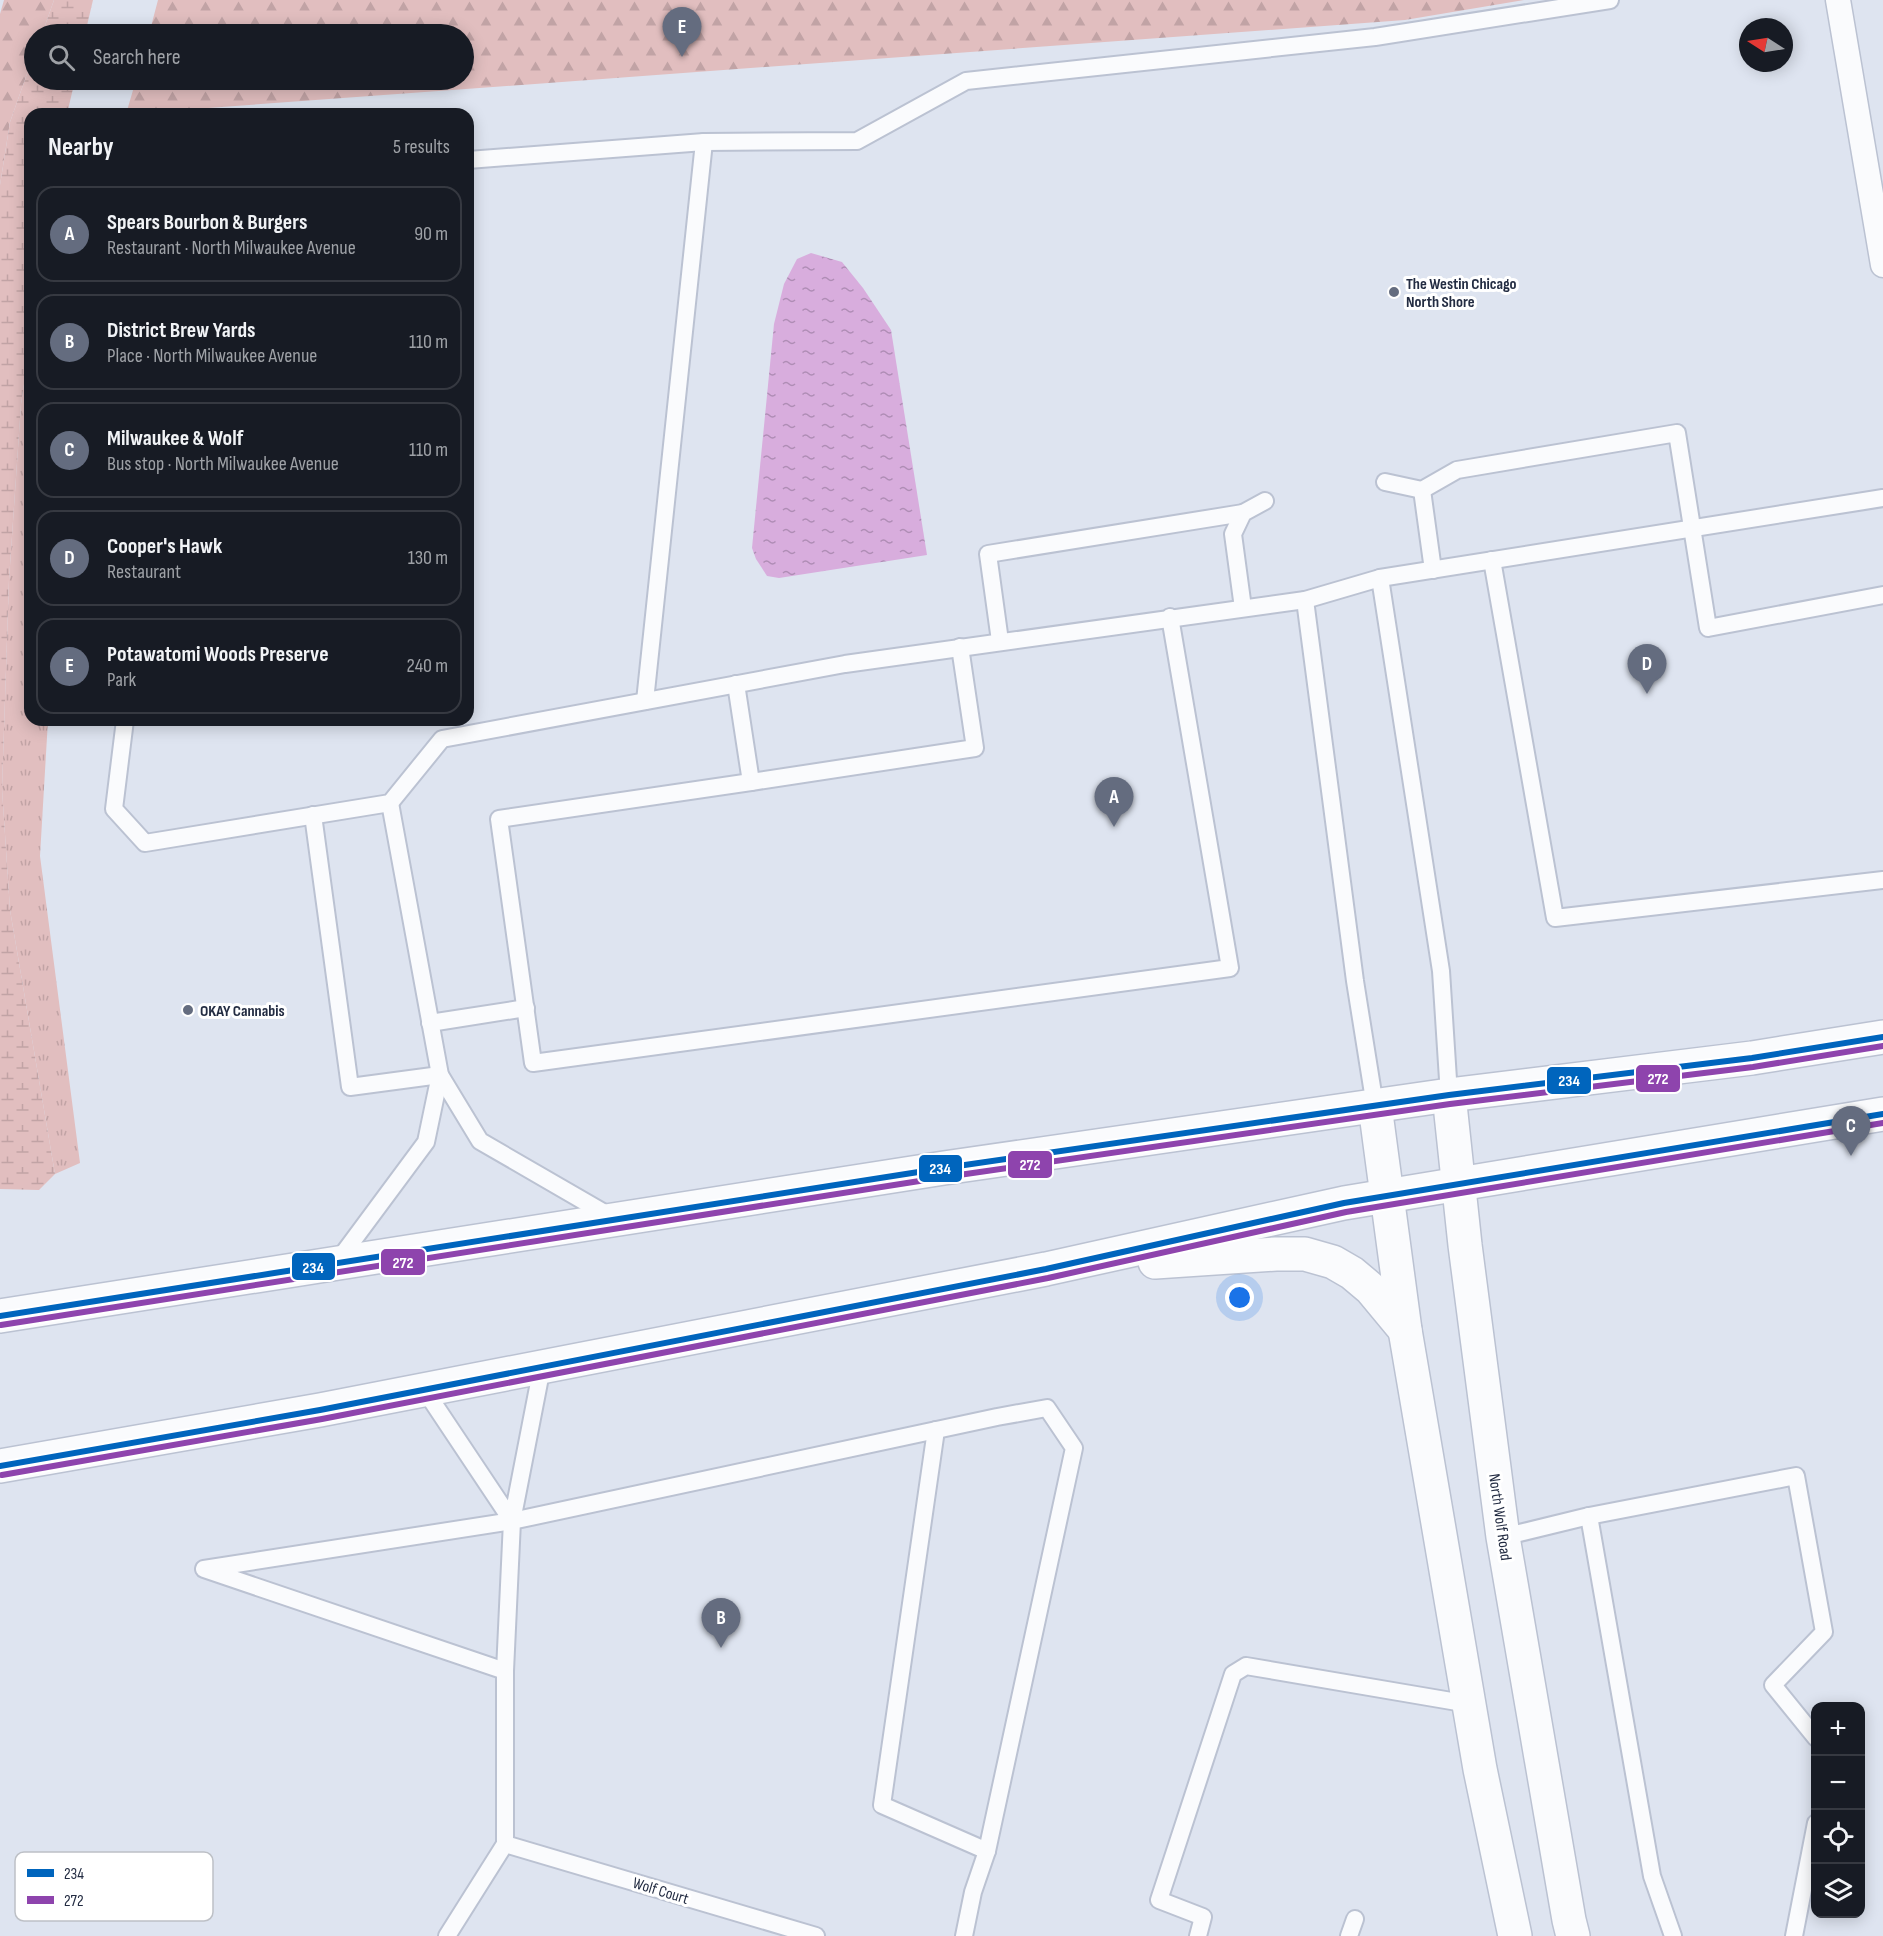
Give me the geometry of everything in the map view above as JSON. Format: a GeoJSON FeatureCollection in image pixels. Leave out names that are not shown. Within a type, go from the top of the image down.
{"type":"FeatureCollection","features":[{"type":"Feature","properties":{"kind":"main road"},"geometry":{"type":"LineString","coordinates":[[0,1316],[944,1168],[1449,1095],[1752,1058],[1883,1037]]}},
{"type":"Feature","properties":{"kind":"main road","name":"North Wolf Road"},"geometry":{"type":"LineString","coordinates":[[1449,1095],[1503,1538],[1567,1908],[1574,1936]]}},
{"type":"Feature","properties":{"kind":"main road"},"geometry":{"type":"LineString","coordinates":[[1375,1106],[1405,1330],[1480,1769],[1515,1936]]}},
{"type":"Feature","properties":{"kind":"main road"},"geometry":{"type":"LineString","coordinates":[[0,1466],[320,1410],[1046,1269],[1387,1196],[1883,1114]]}},
{"type":"Feature","properties":{"kind":"main road"},"geometry":{"type":"LineString","coordinates":[[1046,1269],[1305,1254],[1333,1262],[1352,1273],[1371,1289],[1405,1330]]}},
{"type":"Feature","properties":{"kind":"main road"},"geometry":{"type":"LineString","coordinates":[[0,1291],[39,1309]]}},
{"type":"Feature","properties":{"kind":"street"},"geometry":{"type":"LineString","coordinates":[[1838,0],[1883,265]]}},
{"type":"Feature","properties":{"kind":"lane"},"geometry":{"type":"LineString","coordinates":[[474,160],[704,142],[856,141],[966,81],[1375,37],[1610,0]]}},
{"type":"Feature","properties":{"kind":"lane"},"geometry":{"type":"LineString","coordinates":[[645,701],[704,142]]}},
{"type":"Feature","properties":{"kind":"lane"},"geometry":{"type":"LineString","coordinates":[[1385,482],[1422,490],[1457,470],[1677,434],[1708,628],[1883,595]]}},
{"type":"Feature","properties":{"kind":"lane"},"geometry":{"type":"LineString","coordinates":[[1422,490],[1433,570]]}},
{"type":"Feature","properties":{"kind":"lane"},"geometry":{"type":"LineString","coordinates":[[124,726],[114,809],[144,843],[390,803],[442,739],[845,664],[1305,600],[1380,578],[1883,498]]}},
{"type":"Feature","properties":{"kind":"lane"},"geometry":{"type":"LineString","coordinates":[[1000,641],[988,554],[1243,513],[1265,501]]}},
{"type":"Feature","properties":{"kind":"lane"},"geometry":{"type":"LineString","coordinates":[[1243,513],[1233,534],[1243,608]]}},
{"type":"Feature","properties":{"kind":"lane"},"geometry":{"type":"LineString","coordinates":[[1492,560],[1555,918],[1883,880]]}},
{"type":"Feature","properties":{"kind":"lane"},"geometry":{"type":"LineString","coordinates":[[1380,578],[1441,971],[1449,1095]]}},
{"type":"Feature","properties":{"kind":"lane"},"geometry":{"type":"LineString","coordinates":[[1305,600],[1355,981],[1375,1106]]}},
{"type":"Feature","properties":{"kind":"lane"},"geometry":{"type":"LineString","coordinates":[[960,647],[975,748],[499,819],[533,1064],[1230,968],[1170,617]]}},
{"type":"Feature","properties":{"kind":"lane"},"geometry":{"type":"LineString","coordinates":[[736,684],[751,782]]}},
{"type":"Feature","properties":{"kind":"lane"},"geometry":{"type":"LineString","coordinates":[[390,803],[440,1075],[480,1141],[616,1220]]}},
{"type":"Feature","properties":{"kind":"lane"},"geometry":{"type":"LineString","coordinates":[[313,815],[350,1087],[440,1075]]}},
{"type":"Feature","properties":{"kind":"lane"},"geometry":{"type":"LineString","coordinates":[[430,1023],[526,1008]]}},
{"type":"Feature","properties":{"kind":"lane"},"geometry":{"type":"LineString","coordinates":[[337,1263],[426,1142],[440,1075]]}},
{"type":"Feature","properties":{"kind":"lane"},"geometry":{"type":"LineString","coordinates":[[447,1936],[506,1844],[505,1671],[512,1521],[542,1367]]}},
{"type":"Feature","properties":{"kind":"lane"},"geometry":{"type":"LineString","coordinates":[[424,1389],[512,1521]]}},
{"type":"Feature","properties":{"kind":"lane"},"geometry":{"type":"LineString","coordinates":[[505,1671],[204,1569],[512,1521],[1047,1408],[1074,1448],[987,1851],[973,1892],[964,1936]]}},
{"type":"Feature","properties":{"kind":"lane"},"geometry":{"type":"LineString","coordinates":[[936,1430],[882,1805],[987,1851]]}},
{"type":"Feature","properties":{"kind":"lane"},"geometry":{"type":"LineString","coordinates":[[1503,1538],[1589,1516],[1796,1476],[1824,1632],[1773,1685],[1811,1733]]}},
{"type":"Feature","properties":{"kind":"lane"},"geometry":{"type":"LineString","coordinates":[[1589,1516],[1652,1876],[1673,1936]]}},
{"type":"Feature","properties":{"kind":"lane"},"geometry":{"type":"LineString","coordinates":[[1198,1936],[1203,1917],[1159,1900],[1233,1674],[1246,1666],[1469,1704]]}},
{"type":"Feature","properties":{"kind":"lane","name":"Wolf Court"},"geometry":{"type":"LineString","coordinates":[[506,1844],[779,1931],[816,1936]]}},
{"type":"Feature","properties":{"kind":"lane"},"geometry":{"type":"LineString","coordinates":[[1794,1936],[1811,1845]]}},
{"type":"Feature","properties":{"kind":"lane"},"geometry":{"type":"LineString","coordinates":[[1349,1936],[1354,1919]]}},
{"type":"Feature","properties":{"kind":"green space"},"geometry":{"type":"Polygon","coordinates":[[[4,0],[54,0],[46,24],[24,24],[24,82],[10,122],[0,185],[0,14],[4,0]]]}},
{"type":"Feature","properties":{"kind":"green space"},"geometry":{"type":"Polygon","coordinates":[[[54,0],[93,0],[87,24],[46,24],[54,0]]]}},
{"type":"Feature","properties":{"kind":"green space"},"geometry":{"type":"Polygon","coordinates":[[[158,0],[1524,0],[1405,20],[474,88],[474,24],[152,24],[158,0]]]}},
{"type":"Feature","properties":{"kind":"green space"},"geometry":{"type":"Polygon","coordinates":[[[24,82],[24,90],[73,90],[68,108],[24,108],[24,384],[9,580],[2,789],[10,910],[55,1174],[39,1190],[0,1189],[0,185],[10,122],[24,82]]]}},
{"type":"Feature","properties":{"kind":"green space"},"geometry":{"type":"Polygon","coordinates":[[[133,90],[453,90],[208,108],[128,108],[133,90]]]}},
{"type":"Feature","properties":{"kind":"green space"},"geometry":{"type":"Polygon","coordinates":[[[24,384],[24,726],[48,726],[40,856],[80,1163],[55,1174],[10,910],[2,789],[9,580],[24,384]]]}},
{"type":"Feature","properties":{"kind":"water"},"geometry":{"type":"Polygon","coordinates":[[[811,253],[842,262],[863,288],[891,330],[927,555],[779,578],[767,576],[752,548],[774,324],[784,284],[797,259],[811,253]]]}},
{"type":"Feature","properties":{"kind":"transit line","name":"234"},"geometry":{"type":"LineString","coordinates":[[0,1316],[944,1168],[1449,1095],[1752,1058],[1883,1037]]}},
{"type":"Feature","properties":{"kind":"transit line","name":"272"},"geometry":{"type":"LineString","coordinates":[[1,1325],[945,1177],[1450,1104],[1753,1067],[1883,1046]]}},
{"type":"Feature","properties":{"kind":"transit line","name":"234"},"geometry":{"type":"LineString","coordinates":[[0,1466],[320,1410],[1046,1269],[1344,1203],[1883,1114]]}},
{"type":"Feature","properties":{"kind":"transit line","name":"272"},"geometry":{"type":"LineString","coordinates":[[2,1475],[322,1419],[1048,1278],[1346,1212],[1883,1123]]}},
{"type":"Feature","properties":{"kind":"place","name":"Potawatomi Woods Preserve"},"geometry":{"type":"Point","coordinates":[682,57]}},
{"type":"Feature","properties":{"kind":"place","name":"The Westin Chicago North Shore"},"geometry":{"type":"Point","coordinates":[1394,292]}},
{"type":"Feature","properties":{"kind":"place","name":"Cooper's Hawk"},"geometry":{"type":"Point","coordinates":[1647,694]}},
{"type":"Feature","properties":{"kind":"place","name":"Spears Bourbon & Burgers"},"geometry":{"type":"Point","coordinates":[1114,827]}},
{"type":"Feature","properties":{"kind":"place","name":"OKAY Cannabis"},"geometry":{"type":"Point","coordinates":[188,1010]}},
{"type":"Feature","properties":{"kind":"place","name":"Milwaukee & Wolf"},"geometry":{"type":"Point","coordinates":[1851,1156]}},
{"type":"Feature","properties":{"kind":"place","name":"District Brew Yards"},"geometry":{"type":"Point","coordinates":[721,1648]}}]}
